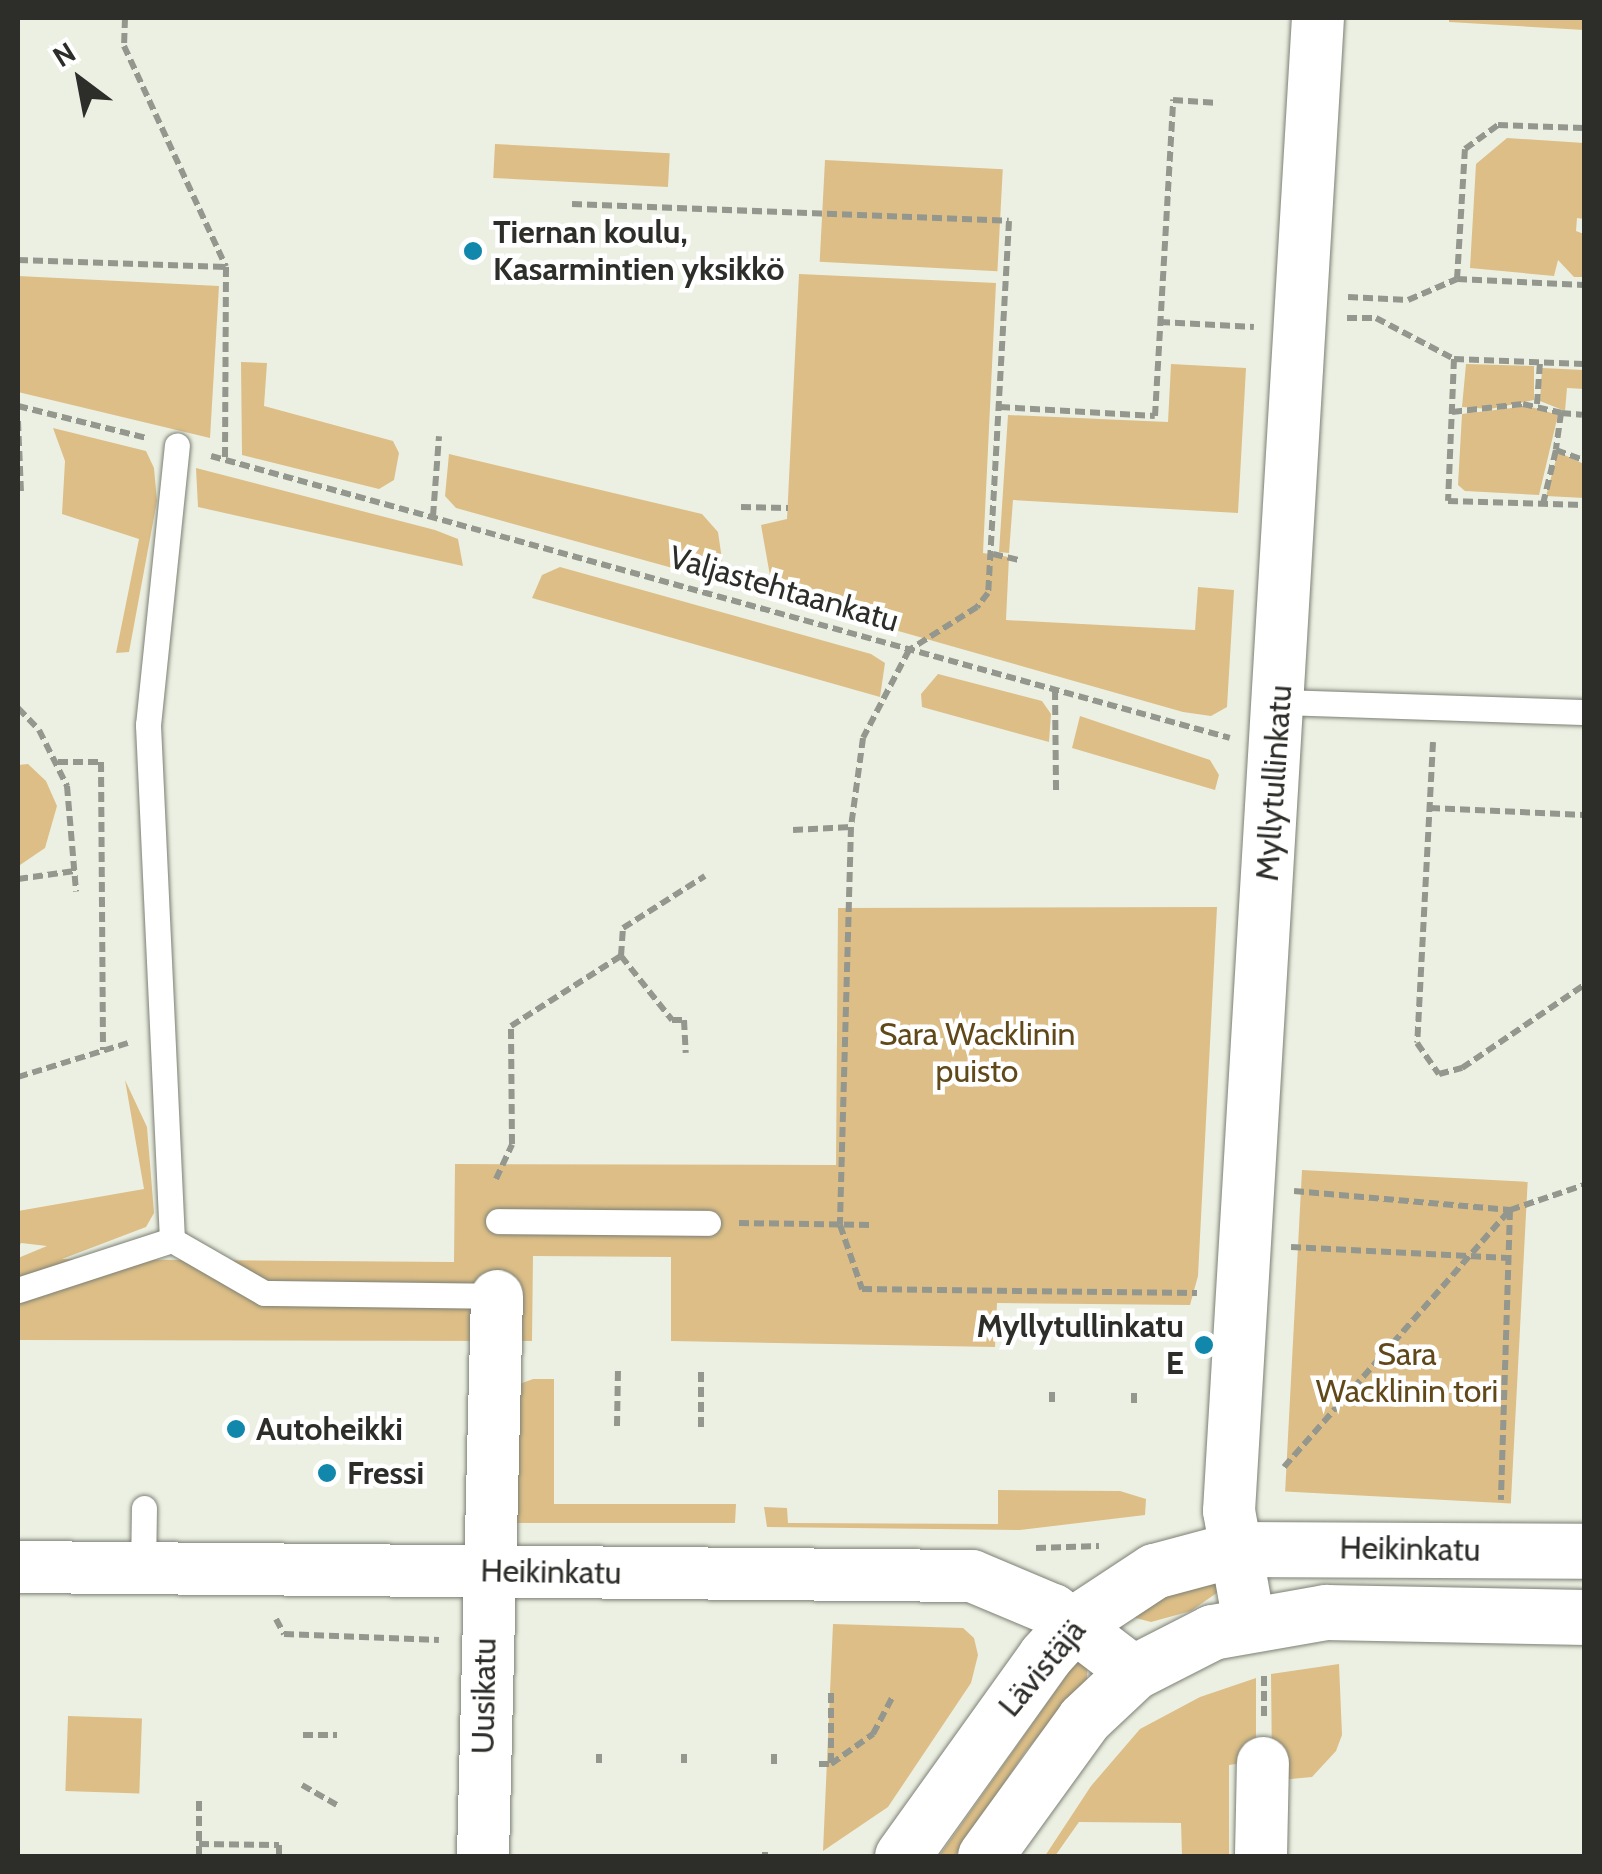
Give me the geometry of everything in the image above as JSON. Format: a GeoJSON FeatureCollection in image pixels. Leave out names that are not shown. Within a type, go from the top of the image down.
{"type":"FeatureCollection","features":[{"type":"Feature","properties":{"kind":"main road","name":"Heikinkatu"},"geometry":{"type":"LineString","coordinates":[[1236,1549],[1584,1552]]}},
{"type":"Feature","properties":{"kind":"main road","name":"Lävistäjä"},"geometry":{"type":"LineString","coordinates":[[902,1856],[1074,1623],[1154,1571],[1236,1549]]}},
{"type":"Feature","properties":{"kind":"main road","name":"Heikinkatu"},"geometry":{"type":"LineString","coordinates":[[1250,1623],[1326,1612],[1584,1617]]}},
{"type":"Feature","properties":{"kind":"main road","name":"Lävistäjä"},"geometry":{"type":"LineString","coordinates":[[985,1856],[1084,1719],[1134,1672],[1212,1632],[1250,1623]]}},
{"type":"Feature","properties":{"kind":"street","name":"Myllytullinkatu"},"geometry":{"type":"LineString","coordinates":[[1250,1623],[1229,1511],[1318,18]]}},
{"type":"Feature","properties":{"kind":"street","name":"Uusikatu"},"geometry":{"type":"LineString","coordinates":[[483,1856],[484,1625],[495,1572],[497,1296]]}},
{"type":"Feature","properties":{"kind":"street","name":"Heikinkatu"},"geometry":{"type":"LineString","coordinates":[[18,1567],[972,1576],[1074,1623],[1134,1672]]}},
{"type":"Feature","properties":{"kind":"street"},"geometry":{"type":"LineString","coordinates":[[1261,1856],[1262,1763]]}},
{"type":"Feature","properties":{"kind":"lane"},"geometry":{"type":"LineString","coordinates":[[172,1240],[148,725],[177,446]]}},
{"type":"Feature","properties":{"kind":"lane"},"geometry":{"type":"LineString","coordinates":[[1278,721],[1434,706],[1584,712]]}},
{"type":"Feature","properties":{"kind":"lane"},"geometry":{"type":"LineString","coordinates":[[498,1221],[708,1223]]}},
{"type":"Feature","properties":{"kind":"lane"},"geometry":{"type":"LineString","coordinates":[[18,1290],[172,1240],[264,1293],[497,1296]]}},
{"type":"Feature","properties":{"kind":"lane"},"geometry":{"type":"LineString","coordinates":[[143,1570],[144,1508]]}},
{"type":"Feature","properties":{"kind":"path"},"geometry":{"type":"LineString","coordinates":[[126,18],[124,46],[226,267],[225,460]]}},
{"type":"Feature","properties":{"kind":"path"},"geometry":{"type":"LineString","coordinates":[[1000,406],[1154,416],[1173,100],[1218,103]]}},
{"type":"Feature","properties":{"kind":"path"},"geometry":{"type":"LineString","coordinates":[[1457,279],[1465,149],[1498,126],[1584,128]]}},
{"type":"Feature","properties":{"kind":"path"},"geometry":{"type":"LineString","coordinates":[[572,204],[1010,220],[992,554],[983,602],[909,650],[863,738],[851,827],[840,1225],[862,1289],[1206,1293]]}},
{"type":"Feature","properties":{"kind":"path"},"geometry":{"type":"LineString","coordinates":[[18,260],[226,267]]}},
{"type":"Feature","properties":{"kind":"path"},"geometry":{"type":"LineString","coordinates":[[1337,296],[1408,300],[1457,279],[1584,285]]}},
{"type":"Feature","properties":{"kind":"path"},"geometry":{"type":"LineString","coordinates":[[1336,317],[1376,318],[1454,359],[1584,364]]}},
{"type":"Feature","properties":{"kind":"path"},"geometry":{"type":"LineString","coordinates":[[1160,322],[1258,328]]}},
{"type":"Feature","properties":{"kind":"path"},"geometry":{"type":"LineString","coordinates":[[1454,359],[1448,501],[1584,505]]}},
{"type":"Feature","properties":{"kind":"path"},"geometry":{"type":"LineString","coordinates":[[1538,404],[1540,362]]}},
{"type":"Feature","properties":{"kind":"path"},"geometry":{"type":"LineString","coordinates":[[1452,412],[1538,404],[1582,416]]}},
{"type":"Feature","properties":{"kind":"path","name":"Valjastehtaankatu"},"geometry":{"type":"LineString","coordinates":[[18,406],[433,516],[1228,738],[1278,721]]}},
{"type":"Feature","properties":{"kind":"path"},"geometry":{"type":"LineString","coordinates":[[1543,504],[1561,413]]}},
{"type":"Feature","properties":{"kind":"path"},"geometry":{"type":"LineString","coordinates":[[18,420],[22,492]]}},
{"type":"Feature","properties":{"kind":"path"},"geometry":{"type":"LineString","coordinates":[[433,516],[438,436]]}},
{"type":"Feature","properties":{"kind":"path"},"geometry":{"type":"LineString","coordinates":[[1556,450],[1584,460]]}},
{"type":"Feature","properties":{"kind":"path"},"geometry":{"type":"LineString","coordinates":[[742,507],[788,508]]}},
{"type":"Feature","properties":{"kind":"path"},"geometry":{"type":"LineString","coordinates":[[992,554],[1018,560]]}},
{"type":"Feature","properties":{"kind":"path"},"geometry":{"type":"LineString","coordinates":[[1055,690],[1056,792]]}},
{"type":"Feature","properties":{"kind":"path"},"geometry":{"type":"LineString","coordinates":[[1434,706],[1418,1043],[1439,1074],[1462,1068],[1584,984]]}},
{"type":"Feature","properties":{"kind":"path"},"geometry":{"type":"LineString","coordinates":[[18,708],[58,762],[72,812],[76,892]]}},
{"type":"Feature","properties":{"kind":"path"},"geometry":{"type":"LineString","coordinates":[[58,762],[101,762],[103,1050]]}},
{"type":"Feature","properties":{"kind":"path"},"geometry":{"type":"LineString","coordinates":[[1430,808],[1584,815]]}},
{"type":"Feature","properties":{"kind":"path"},"geometry":{"type":"LineString","coordinates":[[793,830],[851,827]]}},
{"type":"Feature","properties":{"kind":"path"},"geometry":{"type":"LineString","coordinates":[[18,879],[74,871]]}},
{"type":"Feature","properties":{"kind":"path"},"geometry":{"type":"LineString","coordinates":[[686,1053],[684,1020],[672,1020],[621,956],[623,928],[705,876]]}},
{"type":"Feature","properties":{"kind":"path"},"geometry":{"type":"LineString","coordinates":[[496,1179],[512,1144],[511,1026],[621,956]]}},
{"type":"Feature","properties":{"kind":"path"},"geometry":{"type":"LineString","coordinates":[[18,1077],[162,1032]]}},
{"type":"Feature","properties":{"kind":"path"},"geometry":{"type":"LineString","coordinates":[[1284,1190],[1510,1210],[1584,1185]]}},
{"type":"Feature","properties":{"kind":"path"},"geometry":{"type":"LineString","coordinates":[[1284,1467],[1510,1210]]}},
{"type":"Feature","properties":{"kind":"path"},"geometry":{"type":"LineString","coordinates":[[1501,1512],[1510,1210]]}},
{"type":"Feature","properties":{"kind":"path"},"geometry":{"type":"LineString","coordinates":[[708,1223],[872,1225]]}},
{"type":"Feature","properties":{"kind":"path"},"geometry":{"type":"LineString","coordinates":[[1284,1247],[1508,1258]]}},
{"type":"Feature","properties":{"kind":"path"},"geometry":{"type":"LineString","coordinates":[[617,1426],[618,1368]]}},
{"type":"Feature","properties":{"kind":"path"},"geometry":{"type":"LineString","coordinates":[[701,1427],[702,1370]]}},
{"type":"Feature","properties":{"kind":"path"},"geometry":{"type":"LineString","coordinates":[[1052,1388],[1052,1402]]}},
{"type":"Feature","properties":{"kind":"path"},"geometry":{"type":"LineString","coordinates":[[1134,1389],[1134,1403]]}},
{"type":"Feature","properties":{"kind":"path"},"geometry":{"type":"LineString","coordinates":[[831,1693],[831,1764]]}},
{"type":"Feature","properties":{"kind":"path"},"geometry":{"type":"LineString","coordinates":[[819,1764],[831,1764],[873,1734],[893,1696]]}},
{"type":"Feature","properties":{"kind":"path"},"geometry":{"type":"LineString","coordinates":[[303,1735],[337,1735]]}},
{"type":"Feature","properties":{"kind":"path"},"geometry":{"type":"LineString","coordinates":[[774,1754],[774,1764]]}},
{"type":"Feature","properties":{"kind":"path"},"geometry":{"type":"LineString","coordinates":[[302,1785],[337,1805]]}},
{"type":"Feature","properties":{"kind":"path"},"geometry":{"type":"LineString","coordinates":[[198,1801],[198,1855]]}},
{"type":"Feature","properties":{"kind":"path"},"geometry":{"type":"LineString","coordinates":[[199,1844],[279,1845],[279,1856]]}},
{"type":"Feature","properties":{"kind":"green space"},"geometry":{"type":"Polygon","coordinates":[[[1449,18],[1584,18],[1584,30],[1449,22],[1449,18]]]}},
{"type":"Feature","properties":{"kind":"green space"},"geometry":{"type":"Polygon","coordinates":[[[1507,138],[1584,143],[1584,219],[1577,218],[1576,231],[1584,234],[1584,277],[1574,277],[1558,260],[1554,276],[1470,268],[1476,164],[1507,138]]]}},
{"type":"Feature","properties":{"kind":"green space"},"geometry":{"type":"Polygon","coordinates":[[[495,144],[670,153],[668,187],[493,178],[495,144]]]}},
{"type":"Feature","properties":{"kind":"green space"},"geometry":{"type":"Polygon","coordinates":[[[825,160],[1003,169],[997,271],[820,262],[825,160]]]}},
{"type":"Feature","properties":{"kind":"green space"},"geometry":{"type":"Polygon","coordinates":[[[799,274],[996,283],[983,553],[1009,557],[1006,620],[1195,630],[1198,587],[1234,590],[1227,707],[1211,716],[1183,712],[789,600],[772,587],[761,525],[787,519],[799,274]]]}},
{"type":"Feature","properties":{"kind":"green space"},"geometry":{"type":"Polygon","coordinates":[[[18,276],[219,286],[210,438],[18,392],[18,276]]]}},
{"type":"Feature","properties":{"kind":"green space"},"geometry":{"type":"Polygon","coordinates":[[[241,362],[267,363],[264,406],[393,441],[399,453],[394,480],[379,489],[242,455],[241,362]]]}},
{"type":"Feature","properties":{"kind":"green space"},"geometry":{"type":"Polygon","coordinates":[[[1171,364],[1246,368],[1238,513],[1013,500],[1009,553],[999,552],[1008,415],[1168,422],[1171,364]]]}},
{"type":"Feature","properties":{"kind":"green space"},"geometry":{"type":"Polygon","coordinates":[[[1466,364],[1534,366],[1534,400],[1490,409],[1462,407],[1466,364]]]}},
{"type":"Feature","properties":{"kind":"green space"},"geometry":{"type":"Polygon","coordinates":[[[1542,368],[1584,370],[1584,389],[1567,388],[1565,411],[1540,401],[1542,368]]]}},
{"type":"Feature","properties":{"kind":"green space"},"geometry":{"type":"Polygon","coordinates":[[[1528,406],[1558,415],[1539,495],[1465,491],[1458,485],[1462,414],[1528,406]]]}},
{"type":"Feature","properties":{"kind":"green space"},"geometry":{"type":"Polygon","coordinates":[[[53,428],[146,451],[154,468],[157,501],[129,652],[116,653],[139,539],[62,514],[65,461],[53,428]]]}},
{"type":"Feature","properties":{"kind":"green space"},"geometry":{"type":"Polygon","coordinates":[[[1558,452],[1584,464],[1584,498],[1546,496],[1558,452]]]}},
{"type":"Feature","properties":{"kind":"green space"},"geometry":{"type":"Polygon","coordinates":[[[449,454],[702,514],[718,532],[723,566],[705,577],[456,508],[445,496],[449,454]]]}},
{"type":"Feature","properties":{"kind":"green space"},"geometry":{"type":"Polygon","coordinates":[[[196,468],[435,530],[458,539],[463,566],[198,507],[196,468]]]}},
{"type":"Feature","properties":{"kind":"green space"},"geometry":{"type":"Polygon","coordinates":[[[560,567],[871,654],[885,663],[880,697],[532,598],[542,575],[560,567]]]}},
{"type":"Feature","properties":{"kind":"green space"},"geometry":{"type":"Polygon","coordinates":[[[938,674],[1042,701],[1051,714],[1049,742],[922,707],[921,694],[938,674]]]}},
{"type":"Feature","properties":{"kind":"green space"},"geometry":{"type":"Polygon","coordinates":[[[1080,716],[1210,760],[1219,775],[1215,790],[1072,748],[1080,716]]]}},
{"type":"Feature","properties":{"kind":"green space"},"geometry":{"type":"Polygon","coordinates":[[[28,764],[46,781],[57,806],[45,848],[20,865],[18,765],[28,764]]]}},
{"type":"Feature","properties":{"kind":"green space","name":"Sara Wacklinin puisto"},"geometry":{"type":"Polygon","coordinates":[[[1217,907],[1198,1276],[1190,1305],[997,1303],[995,1347],[671,1341],[671,1257],[533,1256],[532,1341],[18,1340],[18,1258],[47,1246],[21,1243],[18,1249],[18,1211],[144,1189],[125,1080],[147,1127],[154,1213],[146,1227],[62,1259],[454,1262],[455,1164],[836,1165],[838,908],[1217,907]]]}},
{"type":"Feature","properties":{"kind":"green space","name":"Sara Wacklinin tori"},"geometry":{"type":"Polygon","coordinates":[[[1302,1170],[1528,1182],[1511,1503],[1285,1492],[1302,1170]]]}},
{"type":"Feature","properties":{"kind":"green space"},"geometry":{"type":"Polygon","coordinates":[[[533,1379],[554,1379],[554,1504],[736,1504],[735,1523],[514,1523],[514,1386],[533,1379]]]}},
{"type":"Feature","properties":{"kind":"green space"},"geometry":{"type":"Polygon","coordinates":[[[998,1490],[1120,1491],[1146,1499],[1145,1515],[1020,1530],[767,1527],[764,1507],[787,1508],[788,1523],[998,1524],[998,1490]]]}},
{"type":"Feature","properties":{"kind":"green space"},"geometry":{"type":"Polygon","coordinates":[[[1216,1581],[1218,1592],[1191,1611],[1151,1622],[1132,1617],[1152,1600],[1216,1581]]]}},
{"type":"Feature","properties":{"kind":"green space"},"geometry":{"type":"Polygon","coordinates":[[[833,1624],[963,1628],[974,1638],[978,1655],[971,1683],[888,1807],[823,1851],[833,1624]]]}},
{"type":"Feature","properties":{"kind":"green space"},"geometry":{"type":"Polygon","coordinates":[[[1088,1645],[1087,1679],[1026,1751],[955,1856],[939,1856],[1088,1645]]]}},
{"type":"Feature","properties":{"kind":"green space"},"geometry":{"type":"Polygon","coordinates":[[[1339,1664],[1342,1735],[1336,1751],[1312,1777],[1280,1780],[1272,1767],[1271,1674],[1339,1664]]]}},
{"type":"Feature","properties":{"kind":"green space"},"geometry":{"type":"Polygon","coordinates":[[[1256,1678],[1256,1761],[1229,1765],[1229,1856],[1182,1856],[1181,1823],[1079,1822],[1055,1856],[1045,1856],[1091,1786],[1140,1729],[1200,1697],[1256,1678]]]}},
{"type":"Feature","properties":{"kind":"green space"},"geometry":{"type":"Polygon","coordinates":[[[68,1716],[142,1719],[139,1794],[65,1791],[68,1716]]]}},
{"type":"Feature","properties":{"kind":"place","name":"Tiernan koulu, Kasarmintien yksikkö"},"geometry":{"type":"Point","coordinates":[473,251]}},
{"type":"Feature","properties":{"kind":"place","name":"Myllytullinkatu E"},"geometry":{"type":"Point","coordinates":[1204,1345]}},
{"type":"Feature","properties":{"kind":"place","name":"Autoheikki"},"geometry":{"type":"Point","coordinates":[236,1429]}},
{"type":"Feature","properties":{"kind":"place","name":"Fressi"},"geometry":{"type":"Point","coordinates":[327,1473]}}]}
